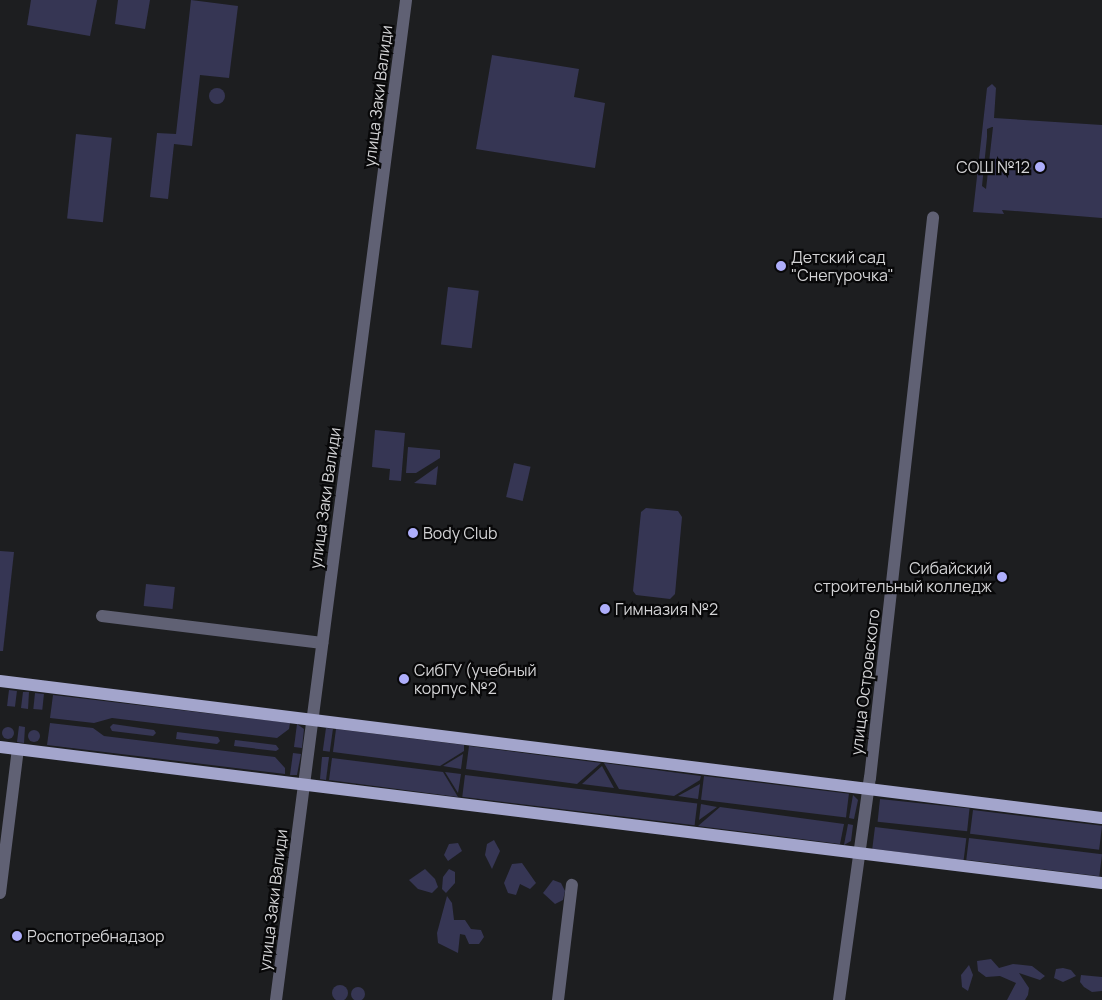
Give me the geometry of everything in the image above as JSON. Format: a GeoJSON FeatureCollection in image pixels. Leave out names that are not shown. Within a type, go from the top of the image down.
{"type":"FeatureCollection","features":[{"type":"Feature","properties":{"kind":"main road"},"geometry":{"type":"LineString","coordinates":[[0,681],[1102,818]]}},
{"type":"Feature","properties":{"kind":"main road"},"geometry":{"type":"LineString","coordinates":[[0,747],[1102,883]]}},
{"type":"Feature","properties":{"kind":"street","name":"улица Заки Валиди"},"geometry":{"type":"LineString","coordinates":[[276,1000],[406,0]]}},
{"type":"Feature","properties":{"kind":"street","name":"улица Островского"},"geometry":{"type":"LineString","coordinates":[[839,1000],[868,789],[933,218]]}},
{"type":"Feature","properties":{"kind":"street"},"geometry":{"type":"LineString","coordinates":[[102,616],[322,643]]}},
{"type":"Feature","properties":{"kind":"street"},"geometry":{"type":"LineString","coordinates":[[0,893],[18,749]]}},
{"type":"Feature","properties":{"kind":"street"},"geometry":{"type":"LineString","coordinates":[[558,1000],[572,885]]}},
{"type":"Feature","properties":{"kind":"shaded area"},"geometry":{"type":"Polygon","coordinates":[[[31,0],[97,0],[90,36],[27,25],[31,0]]]}},
{"type":"Feature","properties":{"kind":"shaded area"},"geometry":{"type":"Polygon","coordinates":[[[118,0],[150,0],[145,29],[115,24],[118,0]]]}},
{"type":"Feature","properties":{"kind":"shaded area"},"geometry":{"type":"Polygon","coordinates":[[[191,0],[238,6],[229,78],[200,75],[192,146],[174,144],[168,199],[150,197],[157,133],[176,134],[191,0]]]}},
{"type":"Feature","properties":{"kind":"shaded area"},"geometry":{"type":"Polygon","coordinates":[[[492,55],[579,69],[574,97],[605,103],[595,168],[476,149],[492,55]]]}},
{"type":"Feature","properties":{"kind":"shaded area","name":"СОШ №12"},"geometry":{"type":"Polygon","coordinates":[[[992,84],[996,88],[994,118],[1102,125],[1102,218],[1002,210],[1004,214],[973,212],[987,88],[992,84]],[[993,127],[987,129],[982,186],[986,189],[993,127]]]}},
{"type":"Feature","properties":{"kind":"shaded area"},"geometry":{"type":"Polygon","coordinates":[[[217,88],[225,96],[217,104],[209,96],[217,88]]]}},
{"type":"Feature","properties":{"kind":"shaded area"},"geometry":{"type":"Polygon","coordinates":[[[76,134],[112,138],[103,222],[67,219],[76,134]]]}},
{"type":"Feature","properties":{"kind":"shaded area"},"geometry":{"type":"Polygon","coordinates":[[[448,287],[479,291],[472,348],[441,345],[448,287]]]}},
{"type":"Feature","properties":{"kind":"shaded area"},"geometry":{"type":"Polygon","coordinates":[[[375,430],[405,433],[401,481],[389,480],[390,469],[372,467],[375,430]]]}},
{"type":"Feature","properties":{"kind":"shaded area"},"geometry":{"type":"Polygon","coordinates":[[[408,447],[440,450],[440,458],[416,473],[406,473],[408,447]]]}},
{"type":"Feature","properties":{"kind":"shaded area"},"geometry":{"type":"Polygon","coordinates":[[[514,463],[531,467],[523,501],[506,497],[514,463]]]}},
{"type":"Feature","properties":{"kind":"shaded area"},"geometry":{"type":"Polygon","coordinates":[[[438,466],[436,485],[414,483],[438,466]]]}},
{"type":"Feature","properties":{"kind":"shaded area"},"geometry":{"type":"Polygon","coordinates":[[[646,508],[678,511],[682,517],[675,594],[670,599],[636,595],[633,591],[641,512],[646,508]]]}},
{"type":"Feature","properties":{"kind":"shaded area"},"geometry":{"type":"Polygon","coordinates":[[[0,551],[14,552],[3,651],[0,651],[0,551]]]}},
{"type":"Feature","properties":{"kind":"shaded area"},"geometry":{"type":"Polygon","coordinates":[[[146,584],[175,587],[173,609],[144,606],[146,584]]]}},
{"type":"Feature","properties":{"kind":"shaded area"},"geometry":{"type":"Polygon","coordinates":[[[9,690],[17,691],[15,707],[7,706],[9,690]]]}},
{"type":"Feature","properties":{"kind":"shaded area"},"geometry":{"type":"Polygon","coordinates":[[[23,692],[29,692],[28,709],[21,708],[23,692]]]}},
{"type":"Feature","properties":{"kind":"shaded area"},"geometry":{"type":"Polygon","coordinates":[[[35,693],[44,694],[42,710],[33,709],[35,693]]]}},
{"type":"Feature","properties":{"kind":"shaded area"},"geometry":{"type":"Polygon","coordinates":[[[53,695],[290,723],[289,729],[277,738],[112,718],[94,723],[50,718],[53,695]]]}},
{"type":"Feature","properties":{"kind":"shaded area"},"geometry":{"type":"Polygon","coordinates":[[[50,723],[93,728],[104,736],[275,757],[285,768],[285,774],[47,745],[50,723]]]}},
{"type":"Feature","properties":{"kind":"shaded area"},"geometry":{"type":"Polygon","coordinates":[[[113,724],[154,730],[156,733],[153,736],[112,731],[110,727],[113,724]]]}},
{"type":"Feature","properties":{"kind":"shaded area"},"geometry":{"type":"Polygon","coordinates":[[[297,724],[304,729],[302,748],[294,747],[297,724]]]}},
{"type":"Feature","properties":{"kind":"shaded area"},"geometry":{"type":"Polygon","coordinates":[[[19,726],[25,727],[24,743],[17,742],[19,726]]]}},
{"type":"Feature","properties":{"kind":"shaded area"},"geometry":{"type":"Polygon","coordinates":[[[6,727],[10,727],[14,733],[10,739],[6,739],[2,735],[2,731],[6,727]]]}},
{"type":"Feature","properties":{"kind":"shaded area"},"geometry":{"type":"Polygon","coordinates":[[[326,728],[333,729],[330,752],[323,751],[326,728]]]}},
{"type":"Feature","properties":{"kind":"shaded area"},"geometry":{"type":"Polygon","coordinates":[[[336,729],[464,745],[464,751],[440,766],[333,752],[336,729]]]}},
{"type":"Feature","properties":{"kind":"shaded area"},"geometry":{"type":"Polygon","coordinates":[[[36,730],[39,731],[39,741],[32,742],[29,741],[28,734],[29,731],[36,730]]]}},
{"type":"Feature","properties":{"kind":"shaded area"},"geometry":{"type":"Polygon","coordinates":[[[177,732],[218,737],[220,741],[217,744],[176,739],[177,732]]]}},
{"type":"Feature","properties":{"kind":"shaded area"},"geometry":{"type":"Polygon","coordinates":[[[235,740],[276,745],[279,749],[276,751],[234,746],[235,740]]]}},
{"type":"Feature","properties":{"kind":"shaded area"},"geometry":{"type":"Polygon","coordinates":[[[469,746],[601,763],[577,784],[466,769],[469,746]]]}},
{"type":"Feature","properties":{"kind":"shaded area"},"geometry":{"type":"Polygon","coordinates":[[[293,753],[301,754],[297,775],[290,775],[293,753]]]}},
{"type":"Feature","properties":{"kind":"shaded area"},"geometry":{"type":"Polygon","coordinates":[[[463,754],[461,769],[443,766],[463,754]]]}},
{"type":"Feature","properties":{"kind":"shaded area"},"geometry":{"type":"Polygon","coordinates":[[[322,757],[329,757],[326,780],[320,779],[322,757]]]}},
{"type":"Feature","properties":{"kind":"shaded area"},"geometry":{"type":"Polygon","coordinates":[[[332,758],[443,772],[458,797],[329,780],[332,758]]]}},
{"type":"Feature","properties":{"kind":"shaded area"},"geometry":{"type":"Polygon","coordinates":[[[604,763],[701,776],[700,780],[674,796],[619,789],[604,763]]]}},
{"type":"Feature","properties":{"kind":"shaded area"},"geometry":{"type":"Polygon","coordinates":[[[602,766],[614,788],[582,784],[602,766]]]}},
{"type":"Feature","properties":{"kind":"shaded area"},"geometry":{"type":"Polygon","coordinates":[[[445,772],[461,774],[458,793],[445,772]]]}},
{"type":"Feature","properties":{"kind":"shaded area"},"geometry":{"type":"Polygon","coordinates":[[[465,775],[697,804],[695,825],[462,797],[465,775]]]}},
{"type":"Feature","properties":{"kind":"shaded area"},"geometry":{"type":"Polygon","coordinates":[[[704,776],[849,794],[846,818],[701,800],[704,776]]]}},
{"type":"Feature","properties":{"kind":"shaded area"},"geometry":{"type":"Polygon","coordinates":[[[700,784],[698,799],[678,796],[700,784]]]}},
{"type":"Feature","properties":{"kind":"shaded area"},"geometry":{"type":"Polygon","coordinates":[[[853,795],[858,800],[854,819],[849,818],[853,795]]]}},
{"type":"Feature","properties":{"kind":"shaded area"},"geometry":{"type":"Polygon","coordinates":[[[880,799],[970,808],[967,831],[878,822],[880,799]]]}},
{"type":"Feature","properties":{"kind":"shaded area"},"geometry":{"type":"Polygon","coordinates":[[[701,804],[717,807],[699,820],[701,804]]]}},
{"type":"Feature","properties":{"kind":"shaded area"},"geometry":{"type":"Polygon","coordinates":[[[720,807],[844,824],[840,844],[698,826],[720,807]]]}},
{"type":"Feature","properties":{"kind":"shaded area"},"geometry":{"type":"Polygon","coordinates":[[[973,810],[1102,826],[1099,850],[970,834],[973,810]]]}},
{"type":"Feature","properties":{"kind":"shaded area"},"geometry":{"type":"Polygon","coordinates":[[[848,824],[853,825],[851,841],[844,845],[848,824]]]}},
{"type":"Feature","properties":{"kind":"shaded area"},"geometry":{"type":"Polygon","coordinates":[[[875,827],[966,838],[964,860],[872,849],[875,827]]]}},
{"type":"Feature","properties":{"kind":"shaded area"},"geometry":{"type":"Polygon","coordinates":[[[969,838],[1102,854],[1099,876],[966,860],[969,838]]]}},
{"type":"Feature","properties":{"kind":"shaded area"},"geometry":{"type":"Polygon","coordinates":[[[494,840],[500,851],[492,869],[485,855],[487,844],[494,840]]]}},
{"type":"Feature","properties":{"kind":"shaded area"},"geometry":{"type":"Polygon","coordinates":[[[458,843],[462,851],[448,861],[444,855],[449,844],[458,843]]]}},
{"type":"Feature","properties":{"kind":"shaded area"},"geometry":{"type":"Polygon","coordinates":[[[522,863],[536,883],[530,889],[520,884],[516,895],[508,893],[504,883],[512,864],[522,863]]]}},
{"type":"Feature","properties":{"kind":"shaded area"},"geometry":{"type":"Polygon","coordinates":[[[425,869],[435,879],[438,887],[432,893],[418,889],[409,880],[425,869]]]}},
{"type":"Feature","properties":{"kind":"shaded area"},"geometry":{"type":"Polygon","coordinates":[[[449,869],[455,872],[455,883],[446,893],[442,889],[443,877],[449,869]]]}},
{"type":"Feature","properties":{"kind":"shaded area"},"geometry":{"type":"Polygon","coordinates":[[[553,880],[561,883],[565,891],[563,900],[555,904],[543,893],[553,880]]]}},
{"type":"Feature","properties":{"kind":"shaded area"},"geometry":{"type":"Polygon","coordinates":[[[447,896],[452,903],[454,920],[465,920],[471,929],[481,930],[484,937],[479,944],[469,944],[465,935],[460,934],[458,953],[438,943],[437,933],[447,896]]]}},
{"type":"Feature","properties":{"kind":"shaded area"},"geometry":{"type":"Polygon","coordinates":[[[991,959],[999,968],[1013,964],[1032,966],[1045,976],[1040,980],[1019,973],[1029,988],[1028,995],[1025,1000],[1007,1000],[1016,983],[1000,976],[986,977],[978,971],[977,961],[991,959]]]}},
{"type":"Feature","properties":{"kind":"shaded area"},"geometry":{"type":"Polygon","coordinates":[[[969,965],[973,975],[968,991],[962,987],[961,975],[969,965]]]}},
{"type":"Feature","properties":{"kind":"shaded area"},"geometry":{"type":"Polygon","coordinates":[[[1056,969],[1071,970],[1076,976],[1063,982],[1054,978],[1056,969]]]}},
{"type":"Feature","properties":{"kind":"shaded area"},"geometry":{"type":"Polygon","coordinates":[[[1081,975],[1102,977],[1102,991],[1092,992],[1084,987],[1080,982],[1081,975]]]}},
{"type":"Feature","properties":{"kind":"shaded area"},"geometry":{"type":"Polygon","coordinates":[[[340,985],[346,987],[348,993],[346,999],[340,1001],[334,999],[332,993],[334,987],[340,985]]]}},
{"type":"Feature","properties":{"kind":"shaded area"},"geometry":{"type":"Polygon","coordinates":[[[358,987],[363,989],[365,994],[363,999],[358,1001],[353,999],[351,994],[353,989],[358,987]]]}},
{"type":"Feature","properties":{"kind":"place","name":"СОШ №12"},"geometry":{"type":"Point","coordinates":[1040,167]}},
{"type":"Feature","properties":{"kind":"place","name":"Детский сад \"Снегурочка\""},"geometry":{"type":"Point","coordinates":[781,266]}},
{"type":"Feature","properties":{"kind":"place","name":"Body Club"},"geometry":{"type":"Point","coordinates":[413,533]}},
{"type":"Feature","properties":{"kind":"place","name":"Сибайский строительный колледж"},"geometry":{"type":"Point","coordinates":[1002,577]}},
{"type":"Feature","properties":{"kind":"place","name":"Гимназия №2"},"geometry":{"type":"Point","coordinates":[605,609]}},
{"type":"Feature","properties":{"kind":"place","name":"СибГУ (учебный корпус №2"},"geometry":{"type":"Point","coordinates":[404,679]}},
{"type":"Feature","properties":{"kind":"place","name":"Роспотребнадзор"},"geometry":{"type":"Point","coordinates":[17,936]}}]}
